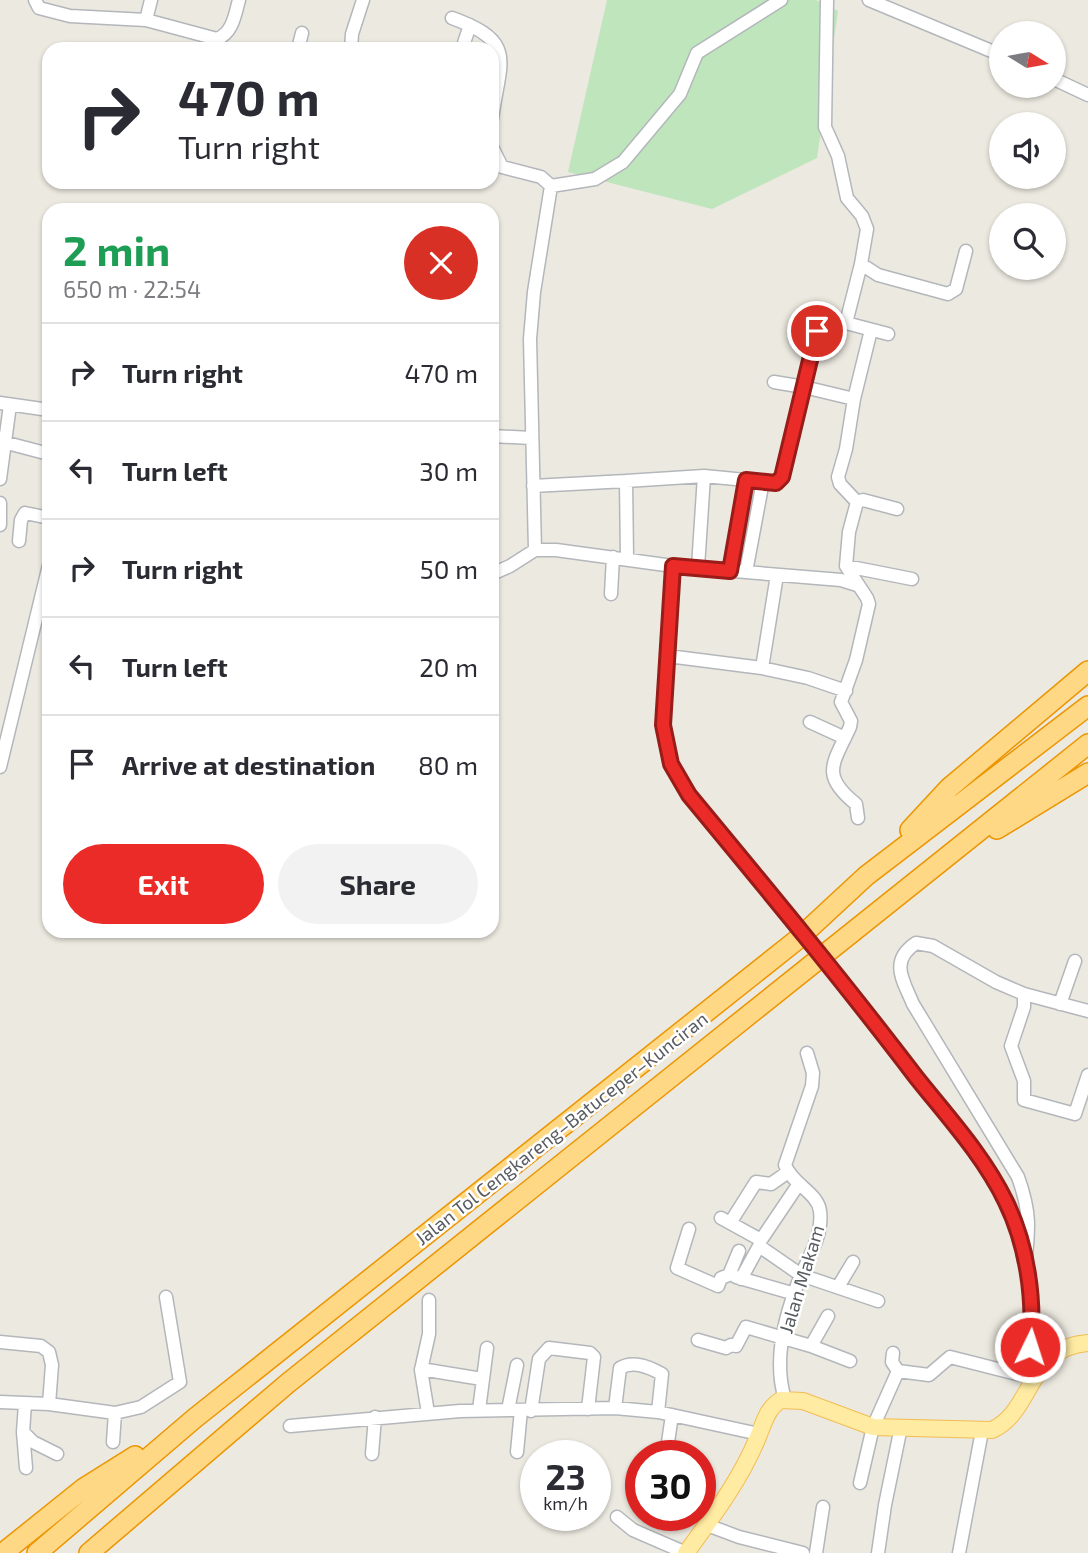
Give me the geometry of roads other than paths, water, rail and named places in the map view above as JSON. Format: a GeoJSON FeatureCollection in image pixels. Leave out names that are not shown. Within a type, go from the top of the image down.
{"type":"FeatureCollection","features":[{"type":"Feature","properties":{"kind":"highway"},"geometry":{"type":"LineString","coordinates":[[866,876],[950,788],[1088,671]]}},
{"type":"Feature","properties":{"kind":"highway","name":"Jalan Tol Cengkareng–Batuceper–Kunciran"},"geometry":{"type":"LineString","coordinates":[[37,1553],[195,1418],[798,939],[866,876],[1088,706]]}},
{"type":"Feature","properties":{"kind":"highway","name":"Jalan Tol Cengkareng–Batuceper–Kunciran"},"geometry":{"type":"LineString","coordinates":[[89,1553],[288,1382],[1088,744]]}},
{"type":"Feature","properties":{"kind":"highway"},"geometry":{"type":"LineString","coordinates":[[923,876],[1088,773]]}},
{"type":"Feature","properties":{"kind":"highway"},"geometry":{"type":"LineString","coordinates":[[3,1553],[84,1488],[195,1418]]}},
{"type":"Feature","properties":{"kind":"main road"},"geometry":{"type":"LineString","coordinates":[[716,1511],[740,1473],[770,1410],[785,1399],[803,1401],[873,1427],[982,1431],[1000,1426],[1007,1419],[1035,1374],[1060,1350],[1088,1343]]}},
{"type":"Feature","properties":{"kind":"main road"},"geometry":{"type":"LineString","coordinates":[[686,1553],[702,1531]]}},
{"type":"Feature","properties":{"kind":"street"},"geometry":{"type":"LineString","coordinates":[[35,0],[39,8],[54,13],[146,20],[217,39],[230,27],[239,0]]}},
{"type":"Feature","properties":{"kind":"street"},"geometry":{"type":"LineString","coordinates":[[146,20],[151,0]]}},
{"type":"Feature","properties":{"kind":"street"},"geometry":{"type":"LineString","coordinates":[[351,42],[363,0]]}},
{"type":"Feature","properties":{"kind":"street"},"geometry":{"type":"LineString","coordinates":[[551,186],[595,179],[624,162],[680,94],[697,53],[781,0]]}},
{"type":"Feature","properties":{"kind":"street"},"geometry":{"type":"LineString","coordinates":[[827,0],[825,127],[838,156],[847,198],[865,221],[867,229],[846,323]]}},
{"type":"Feature","properties":{"kind":"street"},"geometry":{"type":"LineString","coordinates":[[869,0],[989,50]]}},
{"type":"Feature","properties":{"kind":"street"},"geometry":{"type":"LineString","coordinates":[[452,18],[491,36],[494,42]]}},
{"type":"Feature","properties":{"kind":"street"},"geometry":{"type":"LineString","coordinates":[[464,42],[470,25]]}},
{"type":"Feature","properties":{"kind":"street"},"geometry":{"type":"LineString","coordinates":[[300,42],[302,33]]}},
{"type":"Feature","properties":{"kind":"street"},"geometry":{"type":"LineString","coordinates":[[1066,85],[1088,95]]}},
{"type":"Feature","properties":{"kind":"street"},"geometry":{"type":"LineString","coordinates":[[499,161],[502,167],[541,177],[551,186]]}},
{"type":"Feature","properties":{"kind":"street"},"geometry":{"type":"LineString","coordinates":[[535,550],[530,365],[534,292],[551,186]]}},
{"type":"Feature","properties":{"kind":"street"},"geometry":{"type":"LineString","coordinates":[[861,264],[878,275],[948,293],[956,289],[967,251]]}},
{"type":"Feature","properties":{"kind":"street"},"geometry":{"type":"LineString","coordinates":[[533,486],[704,476],[776,483],[782,477],[820,325],[832,319],[888,334]]}},
{"type":"Feature","properties":{"kind":"street"},"geometry":{"type":"LineString","coordinates":[[856,502],[840,484],[838,477],[871,330]]}},
{"type":"Feature","properties":{"kind":"street"},"geometry":{"type":"LineString","coordinates":[[774,382],[854,399]]}},
{"type":"Feature","properties":{"kind":"street"},"geometry":{"type":"LineString","coordinates":[[0,479],[5,404],[42,409]]}},
{"type":"Feature","properties":{"kind":"street"},"geometry":{"type":"LineString","coordinates":[[499,436],[531,438]]}},
{"type":"Feature","properties":{"kind":"street"},"geometry":{"type":"LineString","coordinates":[[3,440],[42,452]]}},
{"type":"Feature","properties":{"kind":"street"},"geometry":{"type":"LineString","coordinates":[[698,567],[704,476]]}},
{"type":"Feature","properties":{"kind":"street"},"geometry":{"type":"LineString","coordinates":[[730,571],[746,480]]}},
{"type":"Feature","properties":{"kind":"street"},"geometry":{"type":"LineString","coordinates":[[611,594],[620,558],[626,481]]}},
{"type":"Feature","properties":{"kind":"street"},"geometry":{"type":"LineString","coordinates":[[747,572],[763,481]]}},
{"type":"Feature","properties":{"kind":"street"},"geometry":{"type":"LineString","coordinates":[[856,502],[863,500],[897,509]]}},
{"type":"Feature","properties":{"kind":"street"},"geometry":{"type":"LineString","coordinates":[[856,502],[849,532],[846,566],[857,585],[875,605],[846,691],[842,708],[850,721],[833,771],[838,789],[856,804],[858,818]]}},
{"type":"Feature","properties":{"kind":"street"},"geometry":{"type":"LineString","coordinates":[[0,505],[0,525]]}},
{"type":"Feature","properties":{"kind":"street"},"geometry":{"type":"LineString","coordinates":[[19,541],[25,513],[42,517]]}},
{"type":"Feature","properties":{"kind":"street"},"geometry":{"type":"LineString","coordinates":[[499,570],[535,550],[673,566],[841,580],[857,585]]}},
{"type":"Feature","properties":{"kind":"street"},"geometry":{"type":"LineString","coordinates":[[673,566],[663,725],[671,764],[689,795],[869,1015],[982,1162],[1000,1191],[1018,1230],[1031,1294],[1030,1357],[1035,1374],[955,1363],[950,1357],[929,1375],[898,1371],[892,1362],[892,1353]]}},
{"type":"Feature","properties":{"kind":"street"},"geometry":{"type":"LineString","coordinates":[[846,566],[912,579]]}},
{"type":"Feature","properties":{"kind":"street"},"geometry":{"type":"LineString","coordinates":[[762,668],[777,575]]}},
{"type":"Feature","properties":{"kind":"street"},"geometry":{"type":"LineString","coordinates":[[0,767],[42,594]]}},
{"type":"Feature","properties":{"kind":"street"},"geometry":{"type":"LineString","coordinates":[[667,656],[762,668],[808,678],[846,691]]}},
{"type":"Feature","properties":{"kind":"street"},"geometry":{"type":"LineString","coordinates":[[810,722],[845,738]]}},
{"type":"Feature","properties":{"kind":"street"},"geometry":{"type":"LineString","coordinates":[[1025,1266],[1030,1227],[1028,1203],[1018,1177],[913,1004],[901,975],[900,961],[904,951],[916,943],[933,946],[1024,995],[1088,1011]]}},
{"type":"Feature","properties":{"kind":"street"},"geometry":{"type":"LineString","coordinates":[[1060,1004],[1075,961]]}},
{"type":"Feature","properties":{"kind":"street"},"geometry":{"type":"LineString","coordinates":[[1024,995],[1024,1007],[1011,1046],[1024,1081],[1024,1100],[1074,1114],[1088,1075]]}},
{"type":"Feature","properties":{"kind":"street"},"geometry":{"type":"LineString","coordinates":[[798,1185],[761,1240],[725,1221],[756,1182],[771,1184],[788,1172],[785,1158],[812,1086],[813,1073],[807,1053]]}},
{"type":"Feature","properties":{"kind":"street","name":"Jalan Makam"},"geometry":{"type":"LineString","coordinates":[[785,1399],[778,1367],[783,1337],[801,1275],[814,1248],[820,1209],[814,1197],[798,1185],[788,1172]]}},
{"type":"Feature","properties":{"kind":"street"},"geometry":{"type":"LineString","coordinates":[[689,1229],[677,1268],[718,1286],[721,1278],[735,1277],[795,1294]]}},
{"type":"Feature","properties":{"kind":"street"},"geometry":{"type":"LineString","coordinates":[[735,1277],[759,1246],[801,1275],[878,1301]]}},
{"type":"Feature","properties":{"kind":"street"},"geometry":{"type":"LineString","coordinates":[[735,1277],[739,1251]]}},
{"type":"Feature","properties":{"kind":"street"},"geometry":{"type":"LineString","coordinates":[[838,1287],[853,1262]]}},
{"type":"Feature","properties":{"kind":"street"},"geometry":{"type":"LineString","coordinates":[[0,1402],[48,1404],[115,1413],[141,1407],[180,1382],[166,1297]]}},
{"type":"Feature","properties":{"kind":"street"},"geometry":{"type":"LineString","coordinates":[[428,1413],[421,1369],[429,1334],[429,1300]]}},
{"type":"Feature","properties":{"kind":"street"},"geometry":{"type":"LineString","coordinates":[[811,1346],[828,1316]]}},
{"type":"Feature","properties":{"kind":"street"},"geometry":{"type":"LineString","coordinates":[[698,1340],[726,1348],[736,1346],[746,1327],[811,1346],[850,1361]]}},
{"type":"Feature","properties":{"kind":"street"},"geometry":{"type":"LineString","coordinates":[[0,1342],[41,1346],[49,1352],[52,1364],[48,1404]]}},
{"type":"Feature","properties":{"kind":"street"},"geometry":{"type":"LineString","coordinates":[[480,1410],[487,1348]]}},
{"type":"Feature","properties":{"kind":"street"},"geometry":{"type":"LineString","coordinates":[[520,1410],[539,1359],[549,1348],[590,1353],[594,1357],[588,1409]]}},
{"type":"Feature","properties":{"kind":"street"},"geometry":{"type":"LineString","coordinates":[[615,1408],[620,1368],[638,1364],[662,1374],[658,1412]]}},
{"type":"Feature","properties":{"kind":"street"},"geometry":{"type":"LineString","coordinates":[[517,1365],[520,1410],[517,1452]]}},
{"type":"Feature","properties":{"kind":"street"},"geometry":{"type":"LineString","coordinates":[[421,1369],[482,1379]]}},
{"type":"Feature","properties":{"kind":"street"},"geometry":{"type":"LineString","coordinates":[[860,1483],[873,1427],[898,1371]]}},
{"type":"Feature","properties":{"kind":"street"},"geometry":{"type":"LineString","coordinates":[[26,1404],[23,1432],[26,1468]]}},
{"type":"Feature","properties":{"kind":"street"},"geometry":{"type":"LineString","coordinates":[[290,1426],[480,1410],[615,1408],[658,1412],[759,1434]]}},
{"type":"Feature","properties":{"kind":"street"},"geometry":{"type":"LineString","coordinates":[[113,1441],[115,1413]]}},
{"type":"Feature","properties":{"kind":"street"},"geometry":{"type":"LineString","coordinates":[[669,1440],[673,1415]]}},
{"type":"Feature","properties":{"kind":"street"},"geometry":{"type":"LineString","coordinates":[[372,1454],[375,1417]]}},
{"type":"Feature","properties":{"kind":"street"},"geometry":{"type":"LineString","coordinates":[[878,1553],[901,1427]]}},
{"type":"Feature","properties":{"kind":"street"},"geometry":{"type":"LineString","coordinates":[[959,1553],[982,1431]]}},
{"type":"Feature","properties":{"kind":"street"},"geometry":{"type":"LineString","coordinates":[[23,1432],[33,1442],[57,1454]]}},
{"type":"Feature","properties":{"kind":"street"},"geometry":{"type":"LineString","coordinates":[[816,1553],[823,1507]]}},
{"type":"Feature","properties":{"kind":"street"},"geometry":{"type":"LineString","coordinates":[[617,1517],[633,1530],[686,1553]]}},
{"type":"Feature","properties":{"kind":"street"},"geometry":{"type":"LineString","coordinates":[[716,1528],[803,1553]]}}]}
